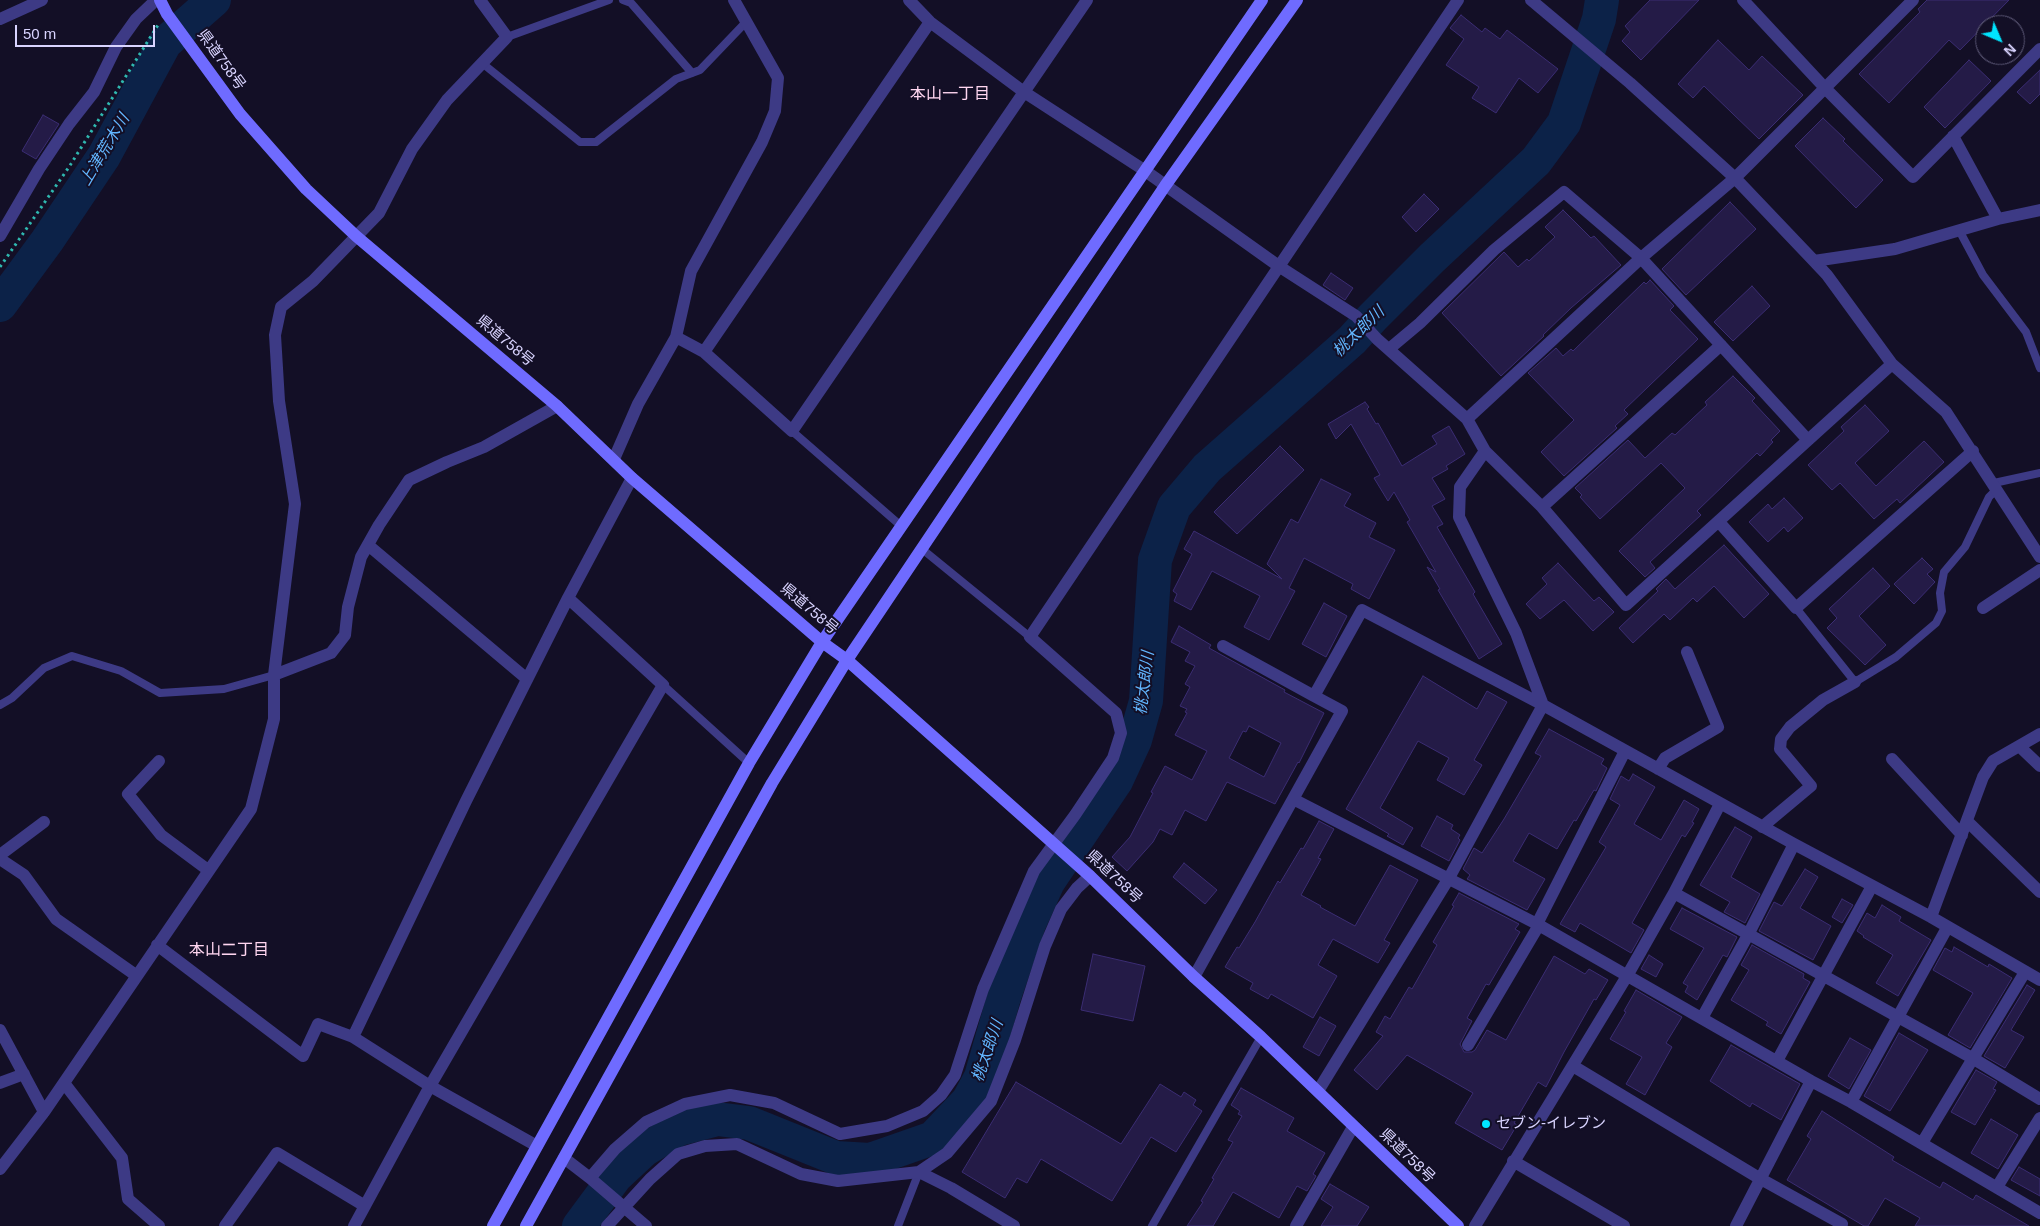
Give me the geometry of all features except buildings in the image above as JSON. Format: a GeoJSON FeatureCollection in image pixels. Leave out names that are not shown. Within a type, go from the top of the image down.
{"type":"FeatureCollection","features":[{"type":"Feature","properties":{"kind":"street"},"geometry":{"type":"LineString","coordinates":[[0,19],[42,0]]}},
{"type":"Feature","properties":{"kind":"street"},"geometry":{"type":"LineString","coordinates":[[0,236],[39,168],[94,92],[116,47],[136,19],[158,0]]}},
{"type":"Feature","properties":{"kind":"street","name":"県道758号"},"geometry":{"type":"LineString","coordinates":[[158,0],[240,114],[266,146],[306,189],[356,236],[557,406],[632,478],[822,642],[847,660],[1090,876],[1194,977],[1261,1037],[1458,1226]]}},
{"type":"Feature","properties":{"kind":"street"},"geometry":{"type":"LineString","coordinates":[[0,1169],[44,1112],[251,809],[274,719],[274,675],[295,504],[279,401],[275,335],[281,307],[313,280],[379,213],[412,149],[447,100],[507,37],[480,0]]}},
{"type":"Feature","properties":{"kind":"street"},"geometry":{"type":"LineString","coordinates":[[614,459],[638,404],[676,337],[691,271],[762,142],[774,111],[778,78],[734,0]]}},
{"type":"Feature","properties":{"kind":"street"},"geometry":{"type":"LineString","coordinates":[[909,0],[930,22],[1024,92],[1144,170],[1280,268],[1356,316],[1389,350],[1467,419],[1485,451],[1542,508],[1626,605],[1892,364]]}},
{"type":"Feature","properties":{"kind":"street"},"geometry":{"type":"LineString","coordinates":[[676,337],[704,352],[792,431],[1087,0]]}},
{"type":"Feature","properties":{"kind":"street"},"geometry":{"type":"LineString","coordinates":[[493,1226],[749,763],[822,642],[900,525],[1262,0]]}},
{"type":"Feature","properties":{"kind":"street"},"geometry":{"type":"LineString","coordinates":[[526,1226],[772,784],[847,660],[1166,186],[1297,0]]}},
{"type":"Feature","properties":{"kind":"street"},"geometry":{"type":"LineString","coordinates":[[590,1178],[615,1149],[646,1122],[684,1104],[730,1095],[774,1103],[840,1134],[887,1126],[923,1112],[941,1095],[955,1075],[983,990],[1034,872],[1113,758],[1121,733],[1116,713],[1030,637],[1280,268],[1458,0]]}},
{"type":"Feature","properties":{"kind":"street"},"geometry":{"type":"LineString","coordinates":[[1531,0],[1630,83],[1735,178],[1827,275],[1892,364],[1946,412],[1996,486],[2040,557]]}},
{"type":"Feature","properties":{"kind":"street"},"geometry":{"type":"LineString","coordinates":[[1743,0],[1912,177],[2040,49]]}},
{"type":"Feature","properties":{"kind":"street"},"geometry":{"type":"LineString","coordinates":[[1752,10],[1762,0]]}},
{"type":"Feature","properties":{"kind":"street"},"geometry":{"type":"LineString","coordinates":[[1467,419],[1641,258],[1735,178],[1913,0]]}},
{"type":"Feature","properties":{"kind":"street"},"geometry":{"type":"LineString","coordinates":[[704,352],[930,22]]}},
{"type":"Feature","properties":{"kind":"street"},"geometry":{"type":"LineString","coordinates":[[1953,136],[1998,219]]}},
{"type":"Feature","properties":{"kind":"street"},"geometry":{"type":"LineString","coordinates":[[1389,350],[1420,323],[1494,250],[1564,192],[1641,258],[1807,439]]}},
{"type":"Feature","properties":{"kind":"street"},"geometry":{"type":"LineString","coordinates":[[1814,261],[1895,249],[1998,219],[2040,210]]}},
{"type":"Feature","properties":{"kind":"street"},"geometry":{"type":"LineString","coordinates":[[1542,508],[1721,344]]}},
{"type":"Feature","properties":{"kind":"street"},"geometry":{"type":"LineString","coordinates":[[274,675],[331,653],[345,635],[348,607],[361,557],[409,480],[484,447],[557,406]]}},
{"type":"Feature","properties":{"kind":"street"},"geometry":{"type":"LineString","coordinates":[[1318,1091],[1449,878],[1543,705],[1516,633],[1459,517],[1460,487],[1485,451]]}},
{"type":"Feature","properties":{"kind":"street"},"geometry":{"type":"LineString","coordinates":[[1718,522],[1796,608],[1973,451]]}},
{"type":"Feature","properties":{"kind":"street"},"geometry":{"type":"LineString","coordinates":[[353,1037],[466,801],[568,598],[632,478]]}},
{"type":"Feature","properties":{"kind":"street"},"geometry":{"type":"LineString","coordinates":[[368,545],[527,679]]}},
{"type":"Feature","properties":{"kind":"street"},"geometry":{"type":"LineString","coordinates":[[1983,608],[2040,570]]}},
{"type":"Feature","properties":{"kind":"street"},"geometry":{"type":"LineString","coordinates":[[354,1226],[430,1086],[663,686],[568,598]]}},
{"type":"Feature","properties":{"kind":"street"},"geometry":{"type":"LineString","coordinates":[[1314,696],[1362,610],[1543,705],[1762,827],[1931,917],[1947,928],[2040,980]]}},
{"type":"Feature","properties":{"kind":"street"},"geometry":{"type":"LineString","coordinates":[[1194,977],[1342,711],[1223,646]]}},
{"type":"Feature","properties":{"kind":"street"},"geometry":{"type":"LineString","coordinates":[[1658,769],[1665,758],[1718,726],[1687,652]]}},
{"type":"Feature","properties":{"kind":"street"},"geometry":{"type":"LineString","coordinates":[[1762,827],[1811,786],[1780,749],[1781,739],[1790,727],[1823,700],[1855,682]]}},
{"type":"Feature","properties":{"kind":"street"},"geometry":{"type":"LineString","coordinates":[[1931,917],[1984,777],[1993,761],[2040,734]]}},
{"type":"Feature","properties":{"kind":"street"},"geometry":{"type":"LineString","coordinates":[[2019,746],[2040,766]]}},
{"type":"Feature","properties":{"kind":"street"},"geometry":{"type":"LineString","coordinates":[[1468,1045],[1538,925],[1624,751]]}},
{"type":"Feature","properties":{"kind":"street"},"geometry":{"type":"LineString","coordinates":[[1892,759],[1962,835]]}},
{"type":"Feature","properties":{"kind":"street"},"geometry":{"type":"LineString","coordinates":[[159,761],[128,794],[161,835],[208,870]]}},
{"type":"Feature","properties":{"kind":"street"},"geometry":{"type":"LineString","coordinates":[[1293,799],[1538,925],[1851,1102],[2040,1213]]}},
{"type":"Feature","properties":{"kind":"street"},"geometry":{"type":"LineString","coordinates":[[1475,1226],[1627,976],[1674,893],[1720,804]]}},
{"type":"Feature","properties":{"kind":"street"},"geometry":{"type":"LineString","coordinates":[[1967,821],[2040,892]]}},
{"type":"Feature","properties":{"kind":"street"},"geometry":{"type":"LineString","coordinates":[[0,855],[44,822]]}},
{"type":"Feature","properties":{"kind":"street"},"geometry":{"type":"LineString","coordinates":[[1702,1018],[1748,935],[1794,844]]}},
{"type":"Feature","properties":{"kind":"street"},"geometry":{"type":"LineString","coordinates":[[0,859],[24,875],[56,919],[137,976]]}},
{"type":"Feature","properties":{"kind":"street"},"geometry":{"type":"LineString","coordinates":[[607,1226],[650,1179],[678,1154],[705,1146],[737,1144],[801,1174],[838,1181],[919,1172],[947,1153],[991,1101],[1015,1040],[1046,946],[1061,910],[1090,876]]}},
{"type":"Feature","properties":{"kind":"street"},"geometry":{"type":"LineString","coordinates":[[1777,1061],[1872,886]]}},
{"type":"Feature","properties":{"kind":"street"},"geometry":{"type":"LineString","coordinates":[[1674,893],[1974,1059],[2040,1098]]}},
{"type":"Feature","properties":{"kind":"street"},"geometry":{"type":"LineString","coordinates":[[1851,1102],[1947,928]]}},
{"type":"Feature","properties":{"kind":"street"},"geometry":{"type":"LineString","coordinates":[[157,945],[303,1056],[318,1024],[353,1037],[430,1086],[537,1146]]}},
{"type":"Feature","properties":{"kind":"street"},"geometry":{"type":"LineString","coordinates":[[1922,1144],[2025,972]]}},
{"type":"Feature","properties":{"kind":"street"},"geometry":{"type":"LineString","coordinates":[[0,1030],[44,1112]]}},
{"type":"Feature","properties":{"kind":"street"},"geometry":{"type":"LineString","coordinates":[[1573,1066],[1759,1178],[1843,1225]]}},
{"type":"Feature","properties":{"kind":"street"},"geometry":{"type":"LineString","coordinates":[[0,1083],[24,1074]]}},
{"type":"Feature","properties":{"kind":"street"},"geometry":{"type":"LineString","coordinates":[[1736,1226],[1759,1178],[1811,1081]]}},
{"type":"Feature","properties":{"kind":"street"},"geometry":{"type":"LineString","coordinates":[[64,1083],[122,1158],[128,1198],[159,1226]]}},
{"type":"Feature","properties":{"kind":"street"},"geometry":{"type":"LineString","coordinates":[[1997,1188],[2040,1118]]}},
{"type":"Feature","properties":{"kind":"street"},"geometry":{"type":"LineString","coordinates":[[1296,1226],[1354,1127]]}},
{"type":"Feature","properties":{"kind":"street"},"geometry":{"type":"LineString","coordinates":[[225,1226],[277,1154],[365,1206]]}},
{"type":"Feature","properties":{"kind":"street"},"geometry":{"type":"LineString","coordinates":[[564,1158],[646,1226]]}},
{"type":"Feature","properties":{"kind":"street"},"geometry":{"type":"LineString","coordinates":[[1514,1161],[1624,1226]]}},
{"type":"Feature","properties":{"kind":"street"},"geometry":{"type":"LineString","coordinates":[[919,1172],[951,1188],[1014,1226]]}},
{"type":"Feature","properties":{"kind":"lane"},"geometry":{"type":"LineString","coordinates":[[507,37],[609,0]]}},
{"type":"Feature","properties":{"kind":"lane"},"geometry":{"type":"LineString","coordinates":[[623,0],[631,3],[692,73]]}},
{"type":"Feature","properties":{"kind":"lane"},"geometry":{"type":"LineString","coordinates":[[482,63],[580,142],[596,142],[676,79],[700,70],[746,22]]}},
{"type":"Feature","properties":{"kind":"lane"},"geometry":{"type":"LineString","coordinates":[[1959,230],[1983,275],[2026,332],[2040,368]]}},
{"type":"Feature","properties":{"kind":"lane"},"geometry":{"type":"LineString","coordinates":[[792,431],[900,525]]}},
{"type":"Feature","properties":{"kind":"lane"},"geometry":{"type":"LineString","coordinates":[[1796,608],[1855,682],[1896,657],[1936,623],[1942,611],[1940,593],[1944,572],[1965,547],[1996,486],[2040,474]]}},
{"type":"Feature","properties":{"kind":"lane"},"geometry":{"type":"LineString","coordinates":[[922,549],[1030,637]]}},
{"type":"Feature","properties":{"kind":"lane"},"geometry":{"type":"LineString","coordinates":[[0,705],[12,698],[44,668],[72,656],[121,671],[160,693],[224,689],[274,675]]}},
{"type":"Feature","properties":{"kind":"lane"},"geometry":{"type":"LineString","coordinates":[[663,686],[749,763]]}},
{"type":"Feature","properties":{"kind":"lane"},"geometry":{"type":"LineString","coordinates":[[1152,1226],[1261,1037]]}},
{"type":"Feature","properties":{"kind":"lane"},"geometry":{"type":"LineString","coordinates":[[898,1226],[919,1172]]}},
{"type":"Feature","properties":{"kind":"path"},"geometry":{"type":"LineString","coordinates":[[0,267],[69,167],[147,41],[167,14]]}},
{"type":"Feature","properties":{"kind":"waterway","name":"上津荒木川"},"geometry":{"type":"LineString","coordinates":[[0,305],[47,241],[104,156],[165,43],[214,0]]}},
{"type":"Feature","properties":{"kind":"waterway","name":"桃太郎川"},"geometry":{"type":"LineString","coordinates":[[579,1226],[616,1176],[644,1150],[679,1129],[717,1119],[749,1123],[836,1158],[870,1160],[933,1138],[968,1101],[981,1077],[1004,997],[1029,924],[1048,882],[1116,781],[1135,740],[1146,701],[1155,560],[1174,507],[1207,468],[1352,340],[1432,258],[1536,161],[1564,123],[1599,19],[1602,0]]}},
{"type":"Feature","properties":{"kind":"place","name":"セブン-イレブン"},"geometry":{"type":"Point","coordinates":[1486,1124]}},
{"type":"Feature","properties":{"kind":"district","name":"本山一丁目"},"geometry":{"type":"Point","coordinates":[950,95]}},
{"type":"Feature","properties":{"kind":"district","name":"本山二丁目"},"geometry":{"type":"Point","coordinates":[229,951]}}]}
